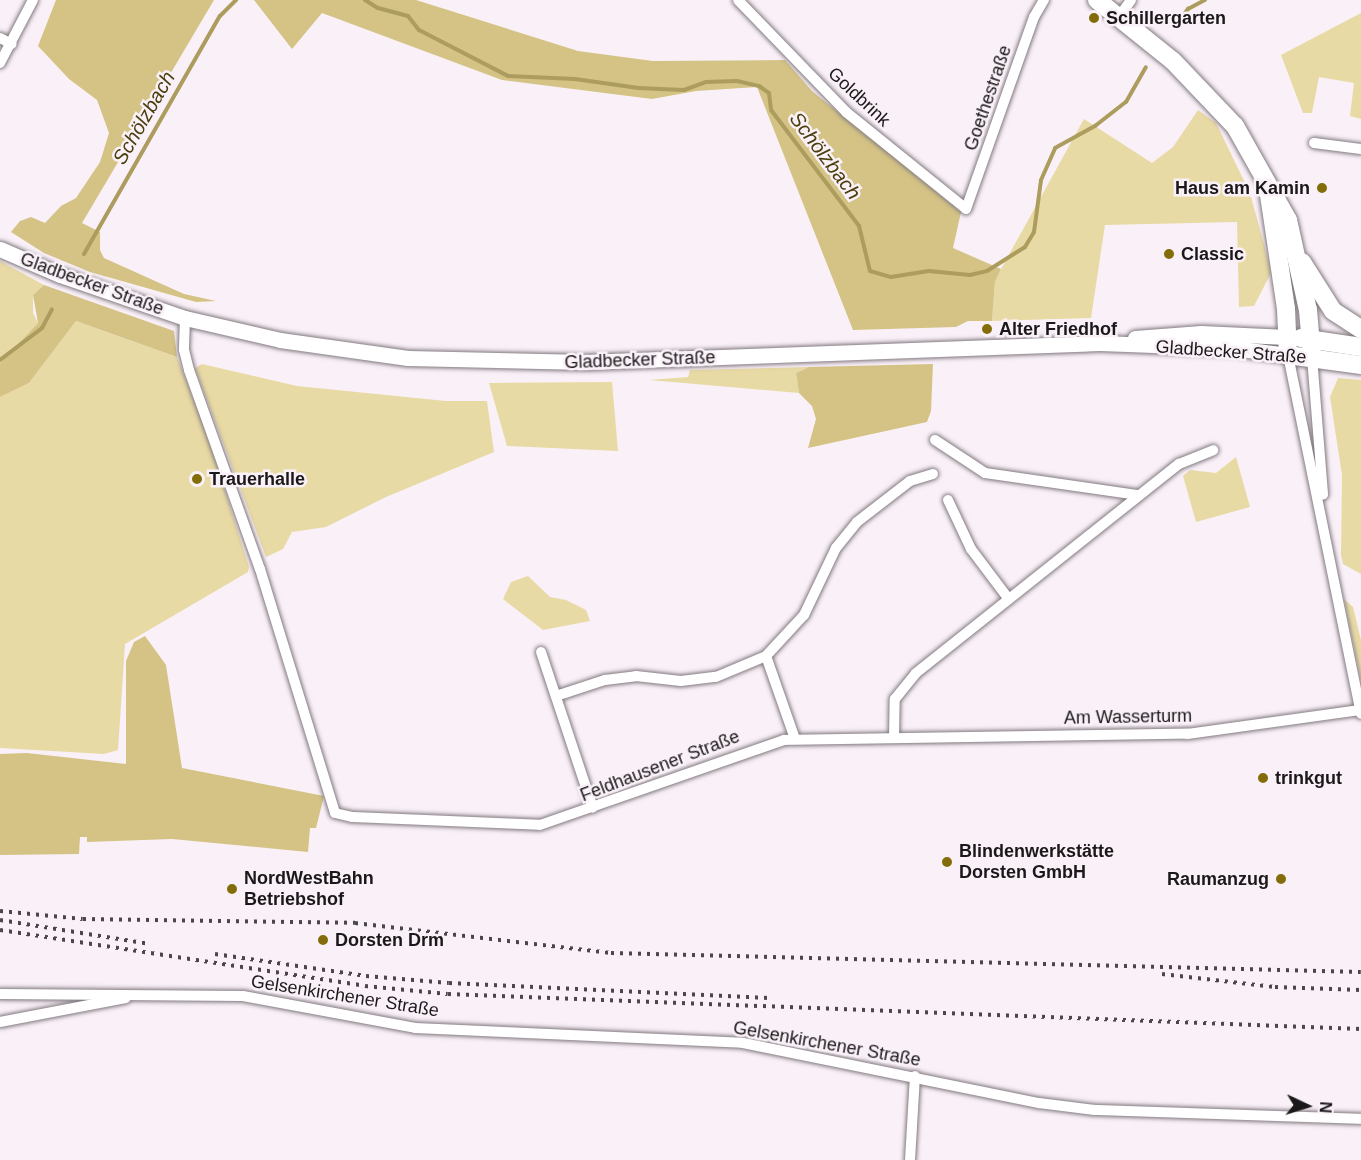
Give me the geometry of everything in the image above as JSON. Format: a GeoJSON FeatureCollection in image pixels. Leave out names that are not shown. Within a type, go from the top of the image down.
{"type":"FeatureCollection","features":[{"type":"Feature","properties":{"kind":"main road"},"geometry":{"type":"LineString","coordinates":[[1097,0],[1173,61],[1235,126],[1288,220],[1298,255],[1312,348]]}},
{"type":"Feature","properties":{"kind":"main road"},"geometry":{"type":"LineString","coordinates":[[1266,181],[1285,297],[1288,346],[1361,347]]}},
{"type":"Feature","properties":{"kind":"main road","name":"Gladbecker Straße"},"geometry":{"type":"LineString","coordinates":[[0,249],[60,275],[185,318],[280,340],[371,354],[491,362],[1100,343],[1201,333],[1288,346]]}},
{"type":"Feature","properties":{"kind":"main road"},"geometry":{"type":"LineString","coordinates":[[1298,255],[1333,311],[1361,329]]}},
{"type":"Feature","properties":{"kind":"main road","name":"Gladbecker Straße"},"geometry":{"type":"LineString","coordinates":[[1312,348],[1361,365]]}},
{"type":"Feature","properties":{"kind":"street"},"geometry":{"type":"LineString","coordinates":[[0,63],[12,44],[33,0]]}},
{"type":"Feature","properties":{"kind":"street","name":"Goldbrink"},"geometry":{"type":"LineString","coordinates":[[738,0],[846,112],[966,209]]}},
{"type":"Feature","properties":{"kind":"street","name":"Goethestraße"},"geometry":{"type":"LineString","coordinates":[[966,209],[1034,17],[1044,0]]}},
{"type":"Feature","properties":{"kind":"street"},"geometry":{"type":"LineString","coordinates":[[1118,18],[1131,0]]}},
{"type":"Feature","properties":{"kind":"street"},"geometry":{"type":"LineString","coordinates":[[0,38],[12,44]]}},
{"type":"Feature","properties":{"kind":"street"},"geometry":{"type":"LineString","coordinates":[[1314,143],[1361,149]]}},
{"type":"Feature","properties":{"kind":"street","name":"Gladbecker Straße"},"geometry":{"type":"LineString","coordinates":[[185,318],[184,350],[189,370],[260,569]]}},
{"type":"Feature","properties":{"kind":"street"},"geometry":{"type":"LineString","coordinates":[[1288,346],[1323,510],[1361,712]]}},
{"type":"Feature","properties":{"kind":"street"},"geometry":{"type":"LineString","coordinates":[[1312,348],[1323,466],[1323,510]]}},
{"type":"Feature","properties":{"kind":"street"},"geometry":{"type":"LineString","coordinates":[[935,440],[985,473],[1138,495]]}},
{"type":"Feature","properties":{"kind":"street"},"geometry":{"type":"LineString","coordinates":[[894,738],[893,708],[903,685],[1138,495],[1179,464],[1213,450]]}},
{"type":"Feature","properties":{"kind":"street"},"geometry":{"type":"LineString","coordinates":[[556,696],[605,680],[636,676],[681,681],[716,677],[766,656],[804,615],[836,548],[857,522],[910,481],[933,474]]}},
{"type":"Feature","properties":{"kind":"street"},"geometry":{"type":"LineString","coordinates":[[948,500],[971,549],[1008,598]]}},
{"type":"Feature","properties":{"kind":"street","name":"Feldhausener Straße"},"geometry":{"type":"LineString","coordinates":[[260,569],[335,813],[352,817],[525,825],[554,822],[745,751],[795,739],[894,738]]}},
{"type":"Feature","properties":{"kind":"street"},"geometry":{"type":"LineString","coordinates":[[541,652],[593,808]]}},
{"type":"Feature","properties":{"kind":"street"},"geometry":{"type":"LineString","coordinates":[[766,656],[795,739]]}},
{"type":"Feature","properties":{"kind":"street","name":"Am Wasserturm"},"geometry":{"type":"LineString","coordinates":[[894,738],[1186,734],[1361,712]]}},
{"type":"Feature","properties":{"kind":"street","name":"Gelsenkirchener Straße"},"geometry":{"type":"LineString","coordinates":[[0,994],[243,996],[415,1028],[743,1043],[915,1076],[1039,1103],[1095,1110],[1361,1119]]}},
{"type":"Feature","properties":{"kind":"street","name":"Gelsenkirchener Straße"},"geometry":{"type":"LineString","coordinates":[[0,1022],[144,994]]}},
{"type":"Feature","properties":{"kind":"street"},"geometry":{"type":"LineString","coordinates":[[910,1160],[915,1076]]}},
{"type":"Feature","properties":{"kind":"shaded area"},"geometry":{"type":"Polygon","coordinates":[[[56,0],[214,0],[82,223],[100,232],[100,250],[104,258],[184,294],[216,301],[196,302],[90,272],[44,253],[11,232],[20,221],[31,217],[45,223],[61,206],[76,198],[100,162],[109,133],[97,100],[69,79],[38,46],[56,0]]]}},
{"type":"Feature","properties":{"kind":"shaded area"},"geometry":{"type":"Polygon","coordinates":[[[254,0],[416,0],[578,51],[653,61],[785,60],[812,91],[961,212],[953,248],[1001,269],[995,282],[992,321],[968,321],[956,327],[853,330],[757,87],[696,91],[652,99],[502,80],[322,13],[292,49],[254,0]]]}},
{"type":"Feature","properties":{"kind":"shaded area"},"geometry":{"type":"Polygon","coordinates":[[[1361,13],[1361,119],[1350,116],[1354,83],[1319,77],[1312,113],[1303,113],[1281,55],[1361,13]]]}},
{"type":"Feature","properties":{"kind":"shaded area"},"geometry":{"type":"Polygon","coordinates":[[[1198,110],[1216,123],[1250,193],[1271,273],[1254,306],[1239,307],[1237,222],[1105,225],[1091,318],[992,321],[995,282],[1084,119],[1152,163],[1173,147],[1198,110]]]}},
{"type":"Feature","properties":{"kind":"shaded area"},"geometry":{"type":"Polygon","coordinates":[[[0,261],[44,285],[33,295],[33,313],[38,323],[0,363],[0,261]]]}},
{"type":"Feature","properties":{"kind":"shaded area"},"geometry":{"type":"Polygon","coordinates":[[[44,285],[174,331],[177,357],[76,321],[29,383],[0,397],[0,363],[38,323],[33,295],[44,285]]]}},
{"type":"Feature","properties":{"kind":"shaded area"},"geometry":{"type":"Polygon","coordinates":[[[76,321],[177,357],[209,440],[249,567],[248,572],[125,644],[118,750],[104,754],[0,748],[0,397],[29,383],[76,321]]]}},
{"type":"Feature","properties":{"kind":"shaded area"},"geometry":{"type":"Polygon","coordinates":[[[202,364],[297,386],[446,401],[487,401],[494,452],[386,497],[326,527],[292,532],[283,549],[266,557],[195,368],[202,364]]]}},
{"type":"Feature","properties":{"kind":"shaded area"},"geometry":{"type":"Polygon","coordinates":[[[933,364],[931,411],[927,422],[808,448],[816,419],[812,406],[799,393],[796,373],[809,367],[933,364]]]}},
{"type":"Feature","properties":{"kind":"shaded area"},"geometry":{"type":"Polygon","coordinates":[[[809,367],[796,373],[799,393],[649,380],[688,377],[690,370],[809,367]]]}},
{"type":"Feature","properties":{"kind":"shaded area"},"geometry":{"type":"Polygon","coordinates":[[[1338,378],[1361,380],[1361,574],[1343,564],[1341,555],[1342,475],[1330,397],[1338,378]]]}},
{"type":"Feature","properties":{"kind":"shaded area"},"geometry":{"type":"Polygon","coordinates":[[[612,382],[618,451],[507,446],[489,383],[612,382]]]}},
{"type":"Feature","properties":{"kind":"shaded area"},"geometry":{"type":"Polygon","coordinates":[[[1236,457],[1250,507],[1196,522],[1183,476],[1190,470],[1216,473],[1236,457]]]}},
{"type":"Feature","properties":{"kind":"shaded area"},"geometry":{"type":"Polygon","coordinates":[[[528,576],[550,597],[566,600],[586,610],[590,621],[543,630],[503,599],[511,582],[528,576]]]}},
{"type":"Feature","properties":{"kind":"shaded area"},"geometry":{"type":"Polygon","coordinates":[[[1344,599],[1353,607],[1361,640],[1361,681],[1344,599]]]}},
{"type":"Feature","properties":{"kind":"shaded area"},"geometry":{"type":"Polygon","coordinates":[[[145,636],[166,665],[182,768],[324,796],[316,828],[310,828],[308,852],[172,839],[87,842],[87,837],[80,837],[79,854],[0,855],[0,754],[27,753],[126,764],[126,661],[134,642],[145,636]]]}},
{"type":"Feature","properties":{"kind":"waterway","name":"Schölzbach"},"geometry":{"type":"LineString","coordinates":[[84,254],[220,16],[236,0]]}},
{"type":"Feature","properties":{"kind":"waterway","name":"Schölzbach"},"geometry":{"type":"LineString","coordinates":[[365,0],[378,8],[408,16],[419,30],[508,76],[575,79],[638,88],[684,90],[706,82],[737,81],[759,86],[769,93],[771,110],[859,226],[870,271],[891,277],[929,271],[970,275],[987,271],[1025,247],[1034,232],[1041,180],[1055,148],[1095,126],[1126,102],[1146,67]]}},
{"type":"Feature","properties":{"kind":"waterway","name":"Schölzbach"},"geometry":{"type":"LineString","coordinates":[[1174,28],[1188,9],[1205,0]]}},
{"type":"Feature","properties":{"kind":"waterway","name":"Schölzbach"},"geometry":{"type":"LineString","coordinates":[[0,360],[42,328],[52,309]]}},
{"type":"Feature","properties":{"kind":"railway"},"geometry":{"type":"LineString","coordinates":[[0,911],[83,919],[355,923],[611,953],[1361,972]]}},
{"type":"Feature","properties":{"kind":"railway"},"geometry":{"type":"LineString","coordinates":[[0,920],[150,944]]}},
{"type":"Feature","properties":{"kind":"railway"},"geometry":{"type":"LineString","coordinates":[[0,930],[365,986],[448,994],[1361,1029]]}},
{"type":"Feature","properties":{"kind":"railway"},"geometry":{"type":"LineString","coordinates":[[215,954],[366,976],[449,983],[770,998]]}},
{"type":"Feature","properties":{"kind":"railway"},"geometry":{"type":"LineString","coordinates":[[1162,974],[1275,987],[1361,990]]}},
{"type":"Feature","properties":{"kind":"place","name":"Schillergarten"},"geometry":{"type":"Point","coordinates":[1094,18]}},
{"type":"Feature","properties":{"kind":"place","name":"Haus am Kamin"},"geometry":{"type":"Point","coordinates":[1322,188]}},
{"type":"Feature","properties":{"kind":"place","name":"Classic"},"geometry":{"type":"Point","coordinates":[1169,254]}},
{"type":"Feature","properties":{"kind":"place","name":"Alter Friedhof"},"geometry":{"type":"Point","coordinates":[987,329]}},
{"type":"Feature","properties":{"kind":"place","name":"Trauerhalle"},"geometry":{"type":"Point","coordinates":[197,479]}},
{"type":"Feature","properties":{"kind":"place","name":"trinkgut"},"geometry":{"type":"Point","coordinates":[1263,778]}},
{"type":"Feature","properties":{"kind":"place","name":"Blindenwerkstätte Dorsten GmbH"},"geometry":{"type":"Point","coordinates":[947,862]}},
{"type":"Feature","properties":{"kind":"place","name":"Raumanzug"},"geometry":{"type":"Point","coordinates":[1281,879]}},
{"type":"Feature","properties":{"kind":"place","name":"NordWestBahn Betriebshof"},"geometry":{"type":"Point","coordinates":[232,889]}},
{"type":"Feature","properties":{"kind":"place","name":"Dorsten Drm"},"geometry":{"type":"Point","coordinates":[323,940]}}]}
